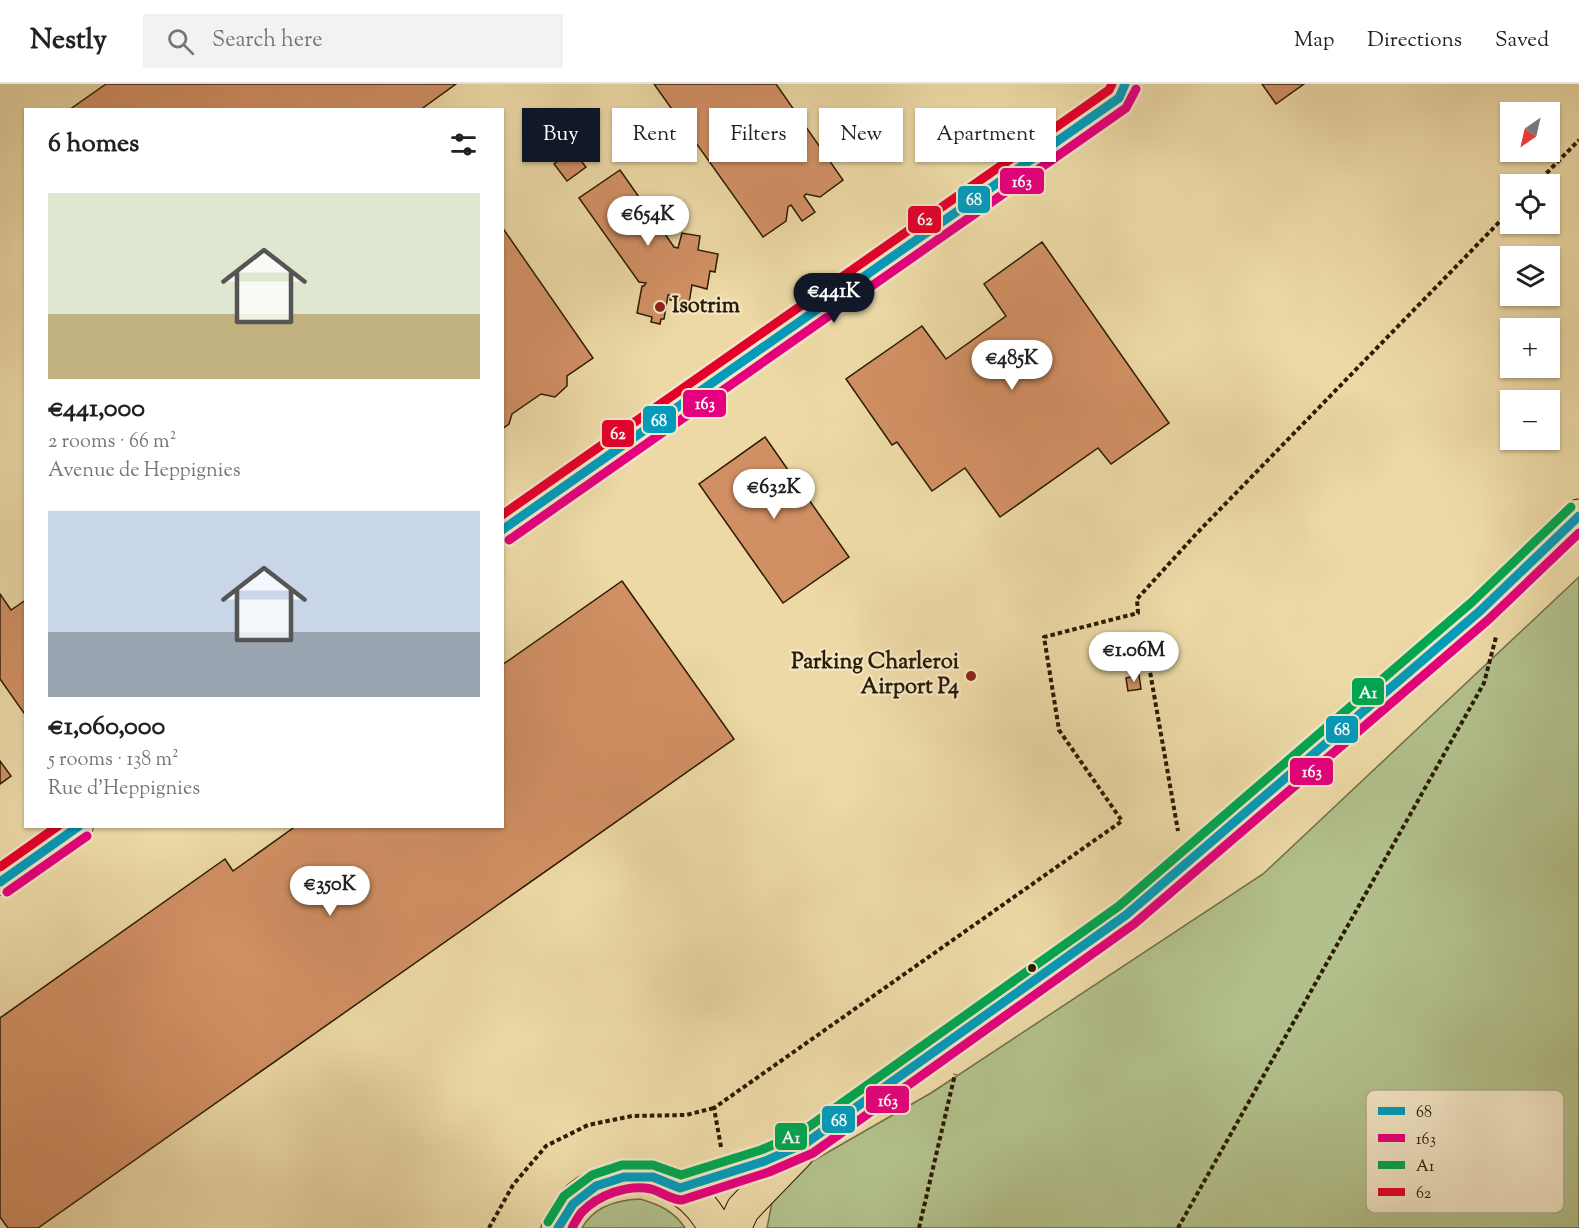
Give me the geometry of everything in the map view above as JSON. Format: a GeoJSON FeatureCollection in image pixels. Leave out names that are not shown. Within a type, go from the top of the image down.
{"type":"FeatureCollection","features":[{"type":"Feature","properties":{"kind":"main road"},"geometry":{"type":"LineString","coordinates":[[734,1228],[743,1209],[806,1143],[1126,915],[1480,611],[1579,516]]}},
{"type":"Feature","properties":{"kind":"main road"},"geometry":{"type":"LineString","coordinates":[[680,1188],[765,1161],[806,1143]]}},
{"type":"Feature","properties":{"kind":"main road"},"geometry":{"type":"LineString","coordinates":[[558,1228],[573,1204],[596,1186],[624,1177],[653,1177],[680,1188],[700,1204],[715,1228]]}},
{"type":"Feature","properties":{"kind":"street"},"geometry":{"type":"LineString","coordinates":[[504,529],[1119,98],[1125,84]]}},
{"type":"Feature","properties":{"kind":"street"},"geometry":{"type":"LineString","coordinates":[[0,882],[77,828]]}},
{"type":"Feature","properties":{"kind":"path"},"geometry":{"type":"LineString","coordinates":[[1546,174],[1579,140]]}},
{"type":"Feature","properties":{"kind":"path"},"geometry":{"type":"LineString","coordinates":[[489,1228],[513,1185],[546,1146],[588,1125],[632,1116],[686,1115],[714,1108],[1122,820],[1059,730],[1044,637],[1138,613],[1137,599],[1197,533],[1500,221]]}},
{"type":"Feature","properties":{"kind":"path"},"geometry":{"type":"LineString","coordinates":[[1178,1228],[1484,684],[1497,638],[1480,611]]}},
{"type":"Feature","properties":{"kind":"path"},"geometry":{"type":"LineString","coordinates":[[1126,668],[1149,666],[1177,828],[1192,859]]}},
{"type":"Feature","properties":{"kind":"path"},"geometry":{"type":"LineString","coordinates":[[714,1108],[721,1148]]}},
{"type":"Feature","properties":{"kind":"green space"},"geometry":{"type":"Polygon","coordinates":[[[1579,577],[1579,1228],[767,1228],[776,1182],[931,1093],[1263,874],[1579,577]]]}},
{"type":"Feature","properties":{"kind":"green space"},"geometry":{"type":"Polygon","coordinates":[[[640,1199],[665,1209],[685,1228],[582,1228],[587,1220],[600,1209],[623,1201],[640,1199]]]}},
{"type":"Feature","properties":{"kind":"building"},"geometry":{"type":"Polygon","coordinates":[[[106,84],[456,84],[423,108],[72,108],[106,84]]]}},
{"type":"Feature","properties":{"kind":"building"},"geometry":{"type":"Polygon","coordinates":[[[654,84],[776,84],[793,108],[709,108],[709,161],[697,144],[697,108],[671,108],[654,84]]]}},
{"type":"Feature","properties":{"kind":"building"},"geometry":{"type":"Polygon","coordinates":[[[1262,84],[1304,84],[1276,104],[1262,84]]]}},
{"type":"Feature","properties":{"kind":"building"},"geometry":{"type":"Polygon","coordinates":[[[807,128],[819,146],[819,162],[830,162],[843,180],[820,197],[806,194],[804,196],[815,212],[802,221],[791,205],[788,207],[786,221],[763,237],[710,162],[807,162],[807,128]]]}},
{"type":"Feature","properties":{"kind":"building"},"geometry":{"type":"Polygon","coordinates":[[[582,162],[586,167],[567,181],[554,164],[582,162]]]}},
{"type":"Feature","properties":{"kind":"building"},"geometry":{"type":"Polygon","coordinates":[[[620,170],[674,247],[678,248],[682,233],[700,236],[698,250],[718,254],[715,272],[710,271],[707,289],[692,285],[689,303],[670,300],[671,295],[668,295],[664,319],[661,319],[660,324],[651,322],[652,317],[637,313],[642,286],[646,283],[639,282],[579,198],[620,170]]]}},
{"type":"Feature","properties":{"kind":"building"},"geometry":{"type":"Polygon","coordinates":[[[504,230],[593,358],[567,376],[567,386],[555,397],[541,394],[512,414],[509,424],[504,428],[504,230]]]}},
{"type":"Feature","properties":{"kind":"building"},"geometry":{"type":"Polygon","coordinates":[[[1042,242],[1169,423],[1111,464],[1098,448],[1000,517],[965,468],[932,491],[897,442],[892,445],[846,379],[922,326],[946,359],[1006,316],[984,284],[1042,242]]]}},
{"type":"Feature","properties":{"kind":"building"},"geometry":{"type":"Polygon","coordinates":[[[765,437],[849,557],[783,603],[699,484],[765,437]]]}},
{"type":"Feature","properties":{"kind":"building"},"geometry":{"type":"Polygon","coordinates":[[[622,581],[734,739],[38,1228],[8,1228],[0,1217],[0,1018],[225,859],[233,871],[293,828],[504,828],[504,664],[622,581]]]}},
{"type":"Feature","properties":{"kind":"building"},"geometry":{"type":"Polygon","coordinates":[[[0,594],[11,610],[24,601],[24,713],[0,679],[0,594]]]}},
{"type":"Feature","properties":{"kind":"building"},"geometry":{"type":"Polygon","coordinates":[[[1139,675],[1141,689],[1128,691],[1126,678],[1139,675]]]}},
{"type":"Feature","properties":{"kind":"building"},"geometry":{"type":"Polygon","coordinates":[[[0,761],[11,776],[0,784],[0,761]]]}},
{"type":"Feature","properties":{"kind":"transit line","name":"62"},"geometry":{"type":"LineString","coordinates":[[504,514],[1109,90],[1112,84]]}},
{"type":"Feature","properties":{"kind":"transit line","name":"68"},"geometry":{"type":"LineString","coordinates":[[504,529],[1119,98],[1125,84]]}},
{"type":"Feature","properties":{"kind":"transit line","name":"163"},"geometry":{"type":"LineString","coordinates":[[509,540],[1126,108],[1136,89]]}},
{"type":"Feature","properties":{"kind":"transit line","name":"A1"},"geometry":{"type":"LineString","coordinates":[[548,1222],[564,1196],[592,1175],[622,1165],[653,1165],[681,1175],[761,1150],[800,1133],[1119,906],[1472,602],[1571,507]]}},
{"type":"Feature","properties":{"kind":"transit line","name":"68"},"geometry":{"type":"LineString","coordinates":[[558,1228],[573,1204],[596,1186],[624,1177],[653,1177],[680,1188],[765,1161],[806,1143],[1126,915],[1480,611],[1579,516]]}},
{"type":"Feature","properties":{"kind":"transit line","name":"163"},"geometry":{"type":"LineString","coordinates":[[572,1228],[589,1206],[614,1192],[633,1188],[651,1189],[682,1200],[769,1172],[813,1153],[1134,924],[1488,620],[1579,533]]}},
{"type":"Feature","properties":{"kind":"transit line","name":"62"},"geometry":{"type":"LineString","coordinates":[[0,867],[55,828]]}},
{"type":"Feature","properties":{"kind":"transit line","name":"68"},"geometry":{"type":"LineString","coordinates":[[0,882],[76,828]]}},
{"type":"Feature","properties":{"kind":"transit line","name":"163"},"geometry":{"type":"LineString","coordinates":[[7,892],[87,836]]}},
{"type":"Feature","properties":{"kind":"place","name":"Isotrim"},"geometry":{"type":"Point","coordinates":[660,307]}},
{"type":"Feature","properties":{"kind":"place","name":"Parking Charleroi Airport P4"},"geometry":{"type":"Point","coordinates":[971,676]}}]}
